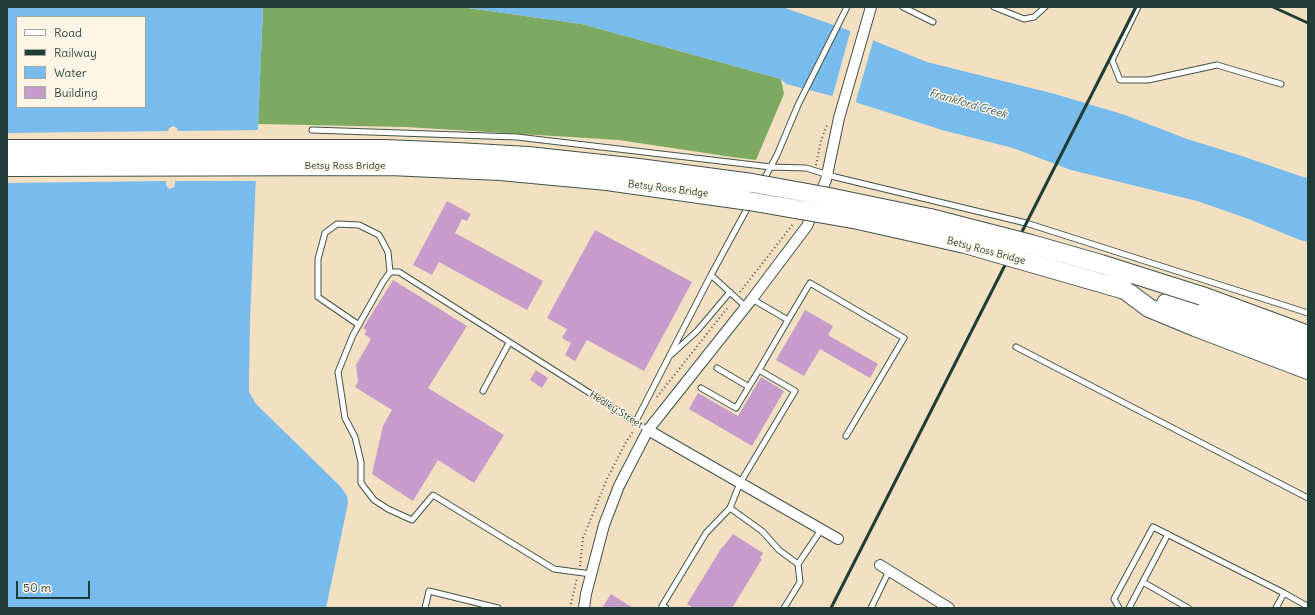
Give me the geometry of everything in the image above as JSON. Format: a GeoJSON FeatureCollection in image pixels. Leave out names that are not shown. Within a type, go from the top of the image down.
{"type":"FeatureCollection","features":[{"type":"Feature","properties":{"kind":"highway","name":"Betsy Ross Bridge"},"geometry":{"type":"LineString","coordinates":[[7,149],[384,149],[514,155],[639,168],[774,187],[930,218],[1065,253],[1202,296],[1308,335]]}},
{"type":"Feature","properties":{"kind":"highway","name":"Betsy Ross Bridge"},"geometry":{"type":"LineString","coordinates":[[7,167],[383,166],[500,171],[608,181],[750,200],[858,220],[965,244],[1125,290],[1231,324],[1308,354]]}},
{"type":"Feature","properties":{"kind":"highway"},"geometry":{"type":"LineString","coordinates":[[1125,290],[1149,308],[1308,370]]}},
{"type":"Feature","properties":{"kind":"highway"},"geometry":{"type":"LineString","coordinates":[[1202,296],[1268,308],[1308,323]]}},
{"type":"Feature","properties":{"kind":"street"},"geometry":{"type":"LineString","coordinates":[[584,608],[604,525],[619,486],[648,430],[749,303],[807,226],[827,175],[839,118],[871,7]]}},
{"type":"Feature","properties":{"kind":"street","name":"Hedley Street"},"geometry":{"type":"LineString","coordinates":[[648,430],[838,539]]}},
{"type":"Feature","properties":{"kind":"street"},"geometry":{"type":"LineString","coordinates":[[880,565],[949,608]]}},
{"type":"Feature","properties":{"kind":"lane"},"geometry":{"type":"LineString","coordinates":[[635,423],[711,275],[771,167],[798,105],[847,7]]}},
{"type":"Feature","properties":{"kind":"lane"},"geometry":{"type":"LineString","coordinates":[[903,7],[933,22]]}},
{"type":"Feature","properties":{"kind":"lane"},"geometry":{"type":"LineString","coordinates":[[994,7],[1024,18],[1034,17],[1045,7]]}},
{"type":"Feature","properties":{"kind":"lane"},"geometry":{"type":"LineString","coordinates":[[1138,7],[1112,60],[1120,80],[1148,80],[1217,65],[1281,84]]}},
{"type":"Feature","properties":{"kind":"lane"},"geometry":{"type":"LineString","coordinates":[[312,130],[517,137],[771,167],[806,168],[827,175],[1026,223],[1308,313]]}},
{"type":"Feature","properties":{"kind":"lane"},"geometry":{"type":"LineString","coordinates":[[359,325],[318,297],[318,259],[325,234],[337,224],[359,225],[379,235],[388,252],[390,272],[383,282],[359,325],[353,335],[338,372],[345,418],[355,437],[361,462],[361,483],[374,500],[388,509],[412,520],[433,495],[554,570],[591,574]]}},
{"type":"Feature","properties":{"kind":"lane","name":"Hedley Street"},"geometry":{"type":"LineString","coordinates":[[390,272],[399,272],[648,430]]}},
{"type":"Feature","properties":{"kind":"lane"},"geometry":{"type":"LineString","coordinates":[[711,275],[730,292],[749,303],[788,320]]}},
{"type":"Feature","properties":{"kind":"lane"},"geometry":{"type":"LineString","coordinates":[[701,388],[736,408],[810,283],[904,338],[846,436]]}},
{"type":"Feature","properties":{"kind":"lane"},"geometry":{"type":"LineString","coordinates":[[669,357],[697,331],[730,292]]}},
{"type":"Feature","properties":{"kind":"lane"},"geometry":{"type":"LineString","coordinates":[[483,391],[510,343]]}},
{"type":"Feature","properties":{"kind":"lane"},"geometry":{"type":"LineString","coordinates":[[1016,347],[1308,498]]}},
{"type":"Feature","properties":{"kind":"lane"},"geometry":{"type":"LineString","coordinates":[[717,368],[749,387]]}},
{"type":"Feature","properties":{"kind":"lane"},"geometry":{"type":"LineString","coordinates":[[666,608],[662,606],[706,533],[730,508],[740,483],[794,391],[759,370]]}},
{"type":"Feature","properties":{"kind":"lane"},"geometry":{"type":"LineString","coordinates":[[730,508],[762,531],[779,550],[798,564]]}},
{"type":"Feature","properties":{"kind":"lane"},"geometry":{"type":"LineString","coordinates":[[1120,608],[1114,599],[1153,527],[1284,593],[1307,606],[1307,608]]}},
{"type":"Feature","properties":{"kind":"lane"},"geometry":{"type":"LineString","coordinates":[[784,608],[800,582],[798,564],[821,530]]}},
{"type":"Feature","properties":{"kind":"lane"},"geometry":{"type":"LineString","coordinates":[[1129,608],[1168,534]]}},
{"type":"Feature","properties":{"kind":"lane"},"geometry":{"type":"LineString","coordinates":[[871,608],[889,571]]}},
{"type":"Feature","properties":{"kind":"lane"},"geometry":{"type":"LineString","coordinates":[[1143,582],[1188,608]]}},
{"type":"Feature","properties":{"kind":"lane"},"geometry":{"type":"LineString","coordinates":[[425,608],[429,591],[498,608]]}},
{"type":"Feature","properties":{"kind":"lane"},"geometry":{"type":"LineString","coordinates":[[1276,608],[1284,593]]}},
{"type":"Feature","properties":{"kind":"green space"},"geometry":{"type":"Polygon","coordinates":[[[263,7],[461,7],[582,24],[781,79],[784,94],[756,160],[619,140],[406,127],[258,124],[263,7]]]}},
{"type":"Feature","properties":{"kind":"water"},"geometry":{"type":"Polygon","coordinates":[[[7,7],[263,7],[250,321],[249,392],[256,404],[341,487],[347,496],[348,503],[326,608],[7,608],[7,7]],[[173,126],[169,128],[168,131],[166,184],[170,189],[174,187],[175,183],[177,128],[173,126]]]}},
{"type":"Feature","properties":{"kind":"water","name":"Frankford Creek"},"geometry":{"type":"Polygon","coordinates":[[[461,7],[782,7],[845,29],[927,62],[1055,94],[1125,115],[1187,139],[1308,178],[1308,242],[1197,201],[1071,170],[1013,148],[942,130],[852,101],[786,84],[781,79],[582,24],[461,7]]]}},
{"type":"Feature","properties":{"kind":"pier"},"geometry":{"type":"Polygon","coordinates":[[[851,29],[874,38],[855,104],[832,98],[851,29]]]}},
{"type":"Feature","properties":{"kind":"pier"},"geometry":{"type":"Polygon","coordinates":[[[260,130],[258,181],[173,181],[176,131],[260,130]]]}},
{"type":"Feature","properties":{"kind":"pier"},"geometry":{"type":"Polygon","coordinates":[[[170,131],[168,181],[7,183],[7,133],[170,131]]]}},
{"type":"Feature","properties":{"kind":"building"},"geometry":{"type":"Polygon","coordinates":[[[447,201],[471,214],[467,221],[462,219],[455,233],[543,281],[527,310],[439,262],[432,275],[413,265],[447,201]]]}},
{"type":"Feature","properties":{"kind":"building"},"geometry":{"type":"Polygon","coordinates":[[[595,230],[692,282],[644,371],[587,340],[575,361],[565,355],[571,343],[562,338],[567,329],[547,318],[595,230]]]}},
{"type":"Feature","properties":{"kind":"building"},"geometry":{"type":"Polygon","coordinates":[[[393,280],[467,326],[428,388],[504,435],[474,483],[438,460],[413,501],[372,474],[383,426],[392,410],[355,387],[358,382],[356,365],[371,339],[364,334],[367,331],[363,328],[393,280]]]}},
{"type":"Feature","properties":{"kind":"building"},"geometry":{"type":"Polygon","coordinates":[[[805,310],[833,326],[828,335],[878,364],[870,378],[820,349],[804,376],[776,360],[805,310]]]}},
{"type":"Feature","properties":{"kind":"building"},"geometry":{"type":"Polygon","coordinates":[[[536,370],[548,378],[542,388],[530,380],[536,370]]]}},
{"type":"Feature","properties":{"kind":"building"},"geometry":{"type":"Polygon","coordinates":[[[761,377],[784,391],[752,446],[689,409],[698,393],[738,416],[761,377]]]}},
{"type":"Feature","properties":{"kind":"building"},"geometry":{"type":"Polygon","coordinates":[[[733,534],[763,553],[760,558],[762,559],[732,608],[693,608],[687,604],[722,547],[733,534]]]}},
{"type":"Feature","properties":{"kind":"building"},"geometry":{"type":"Polygon","coordinates":[[[611,594],[633,608],[602,608],[611,594]]]}},
{"type":"Feature","properties":{"kind":"railway"},"geometry":{"type":"LineString","coordinates":[[831,608],[1136,7]]}},
{"type":"Feature","properties":{"kind":"railway"},"geometry":{"type":"LineString","coordinates":[[1273,7],[1308,23]]}}]}
